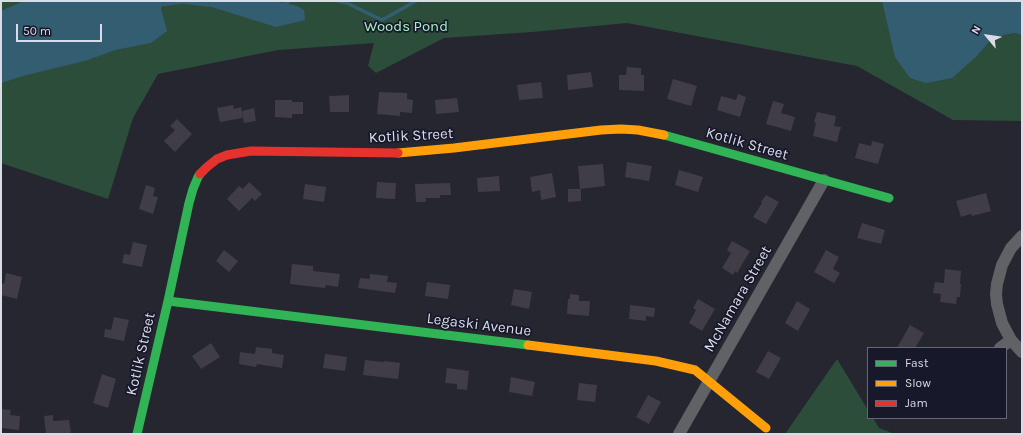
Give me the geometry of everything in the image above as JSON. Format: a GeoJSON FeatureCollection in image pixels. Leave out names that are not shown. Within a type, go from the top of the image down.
{"type":"FeatureCollection","features":[{"type":"Feature","properties":{"kind":"street","name":"Kotlik Street"},"geometry":{"type":"LineString","coordinates":[[137,434],[193,189],[198,177],[207,167],[217,159],[227,155],[251,151],[397,153],[454,148],[601,130],[638,130],[657,132],[889,198]]}},
{"type":"Feature","properties":{"kind":"street","name":"McNamara Street"},"geometry":{"type":"LineString","coordinates":[[679,434],[824,180]]}},
{"type":"Feature","properties":{"kind":"street"},"geometry":{"type":"LineString","coordinates":[[1022,236],[1006,256],[997,284],[997,304],[999,314],[1011,340],[1022,352]]}},
{"type":"Feature","properties":{"kind":"street","name":"Legaski Avenue"},"geometry":{"type":"LineString","coordinates":[[168,301],[656,361],[695,370],[766,428]]}},
{"type":"Feature","properties":{"kind":"street"},"geometry":{"type":"LineString","coordinates":[[1001,347],[1011,340]]}},
{"type":"Feature","properties":{"kind":"green space","name":"Woods Pond"},"geometry":{"type":"Polygon","coordinates":[[[1,1],[1022,1],[891,40],[978,55],[991,38],[1014,33],[1022,35],[1022,121],[953,120],[857,66],[627,23],[532,32],[444,38],[376,73],[368,66],[374,43],[278,50],[158,74],[133,118],[108,199],[1,163],[1,1]]]}},
{"type":"Feature","properties":{"kind":"green space"},"geometry":{"type":"Polygon","coordinates":[[[837,359],[867,408],[867,419],[874,419],[879,428],[895,434],[785,434],[837,359]]]}},
{"type":"Feature","properties":{"kind":"water"},"geometry":{"type":"Polygon","coordinates":[[[24,1],[166,1],[162,3],[161,9],[167,31],[151,43],[115,50],[88,60],[1,83],[1,11],[24,1]]]}},
{"type":"Feature","properties":{"kind":"water"},"geometry":{"type":"Polygon","coordinates":[[[186,1],[275,1],[297,6],[304,10],[305,20],[276,27],[202,4],[186,1]]]}},
{"type":"Feature","properties":{"kind":"water"},"geometry":{"type":"Polygon","coordinates":[[[882,1],[1022,1],[1022,35],[1014,33],[992,38],[978,55],[952,78],[926,83],[910,78],[895,57],[882,1]]]}},
{"type":"Feature","properties":{"kind":"building"},"geometry":{"type":"Polygon","coordinates":[[[627,67],[641,68],[641,75],[644,75],[644,91],[619,90],[619,75],[626,75],[627,67]]]}},
{"type":"Feature","properties":{"kind":"building"},"geometry":{"type":"Polygon","coordinates":[[[591,72],[593,87],[568,90],[567,75],[591,72]]]}},
{"type":"Feature","properties":{"kind":"building"},"geometry":{"type":"Polygon","coordinates":[[[673,79],[697,86],[691,106],[667,99],[673,79]]]}},
{"type":"Feature","properties":{"kind":"building"},"geometry":{"type":"Polygon","coordinates":[[[541,82],[543,98],[519,100],[517,85],[541,82]]]}},
{"type":"Feature","properties":{"kind":"building"},"geometry":{"type":"Polygon","coordinates":[[[379,92],[407,93],[407,99],[413,100],[412,113],[400,112],[400,116],[377,114],[379,92]]]}},
{"type":"Feature","properties":{"kind":"building"},"geometry":{"type":"Polygon","coordinates":[[[738,94],[746,97],[740,117],[717,110],[721,96],[736,100],[738,94]]]}},
{"type":"Feature","properties":{"kind":"building"},"geometry":{"type":"Polygon","coordinates":[[[349,95],[349,112],[330,112],[329,96],[349,95]]]}},
{"type":"Feature","properties":{"kind":"building"},"geometry":{"type":"Polygon","coordinates":[[[457,98],[459,112],[436,114],[435,100],[457,98]]]}},
{"type":"Feature","properties":{"kind":"building"},"geometry":{"type":"Polygon","coordinates":[[[275,100],[292,100],[292,102],[303,102],[303,114],[292,114],[292,118],[275,117],[275,100]]]}},
{"type":"Feature","properties":{"kind":"building"},"geometry":{"type":"Polygon","coordinates":[[[773,101],[784,104],[781,113],[795,117],[791,131],[766,124],[773,101]]]}},
{"type":"Feature","properties":{"kind":"building"},"geometry":{"type":"Polygon","coordinates":[[[233,105],[234,109],[241,107],[243,118],[220,122],[217,108],[233,105]]]}},
{"type":"Feature","properties":{"kind":"building"},"geometry":{"type":"Polygon","coordinates":[[[254,108],[256,121],[244,123],[242,111],[254,108]]]}},
{"type":"Feature","properties":{"kind":"building"},"geometry":{"type":"Polygon","coordinates":[[[817,112],[836,116],[834,126],[841,127],[837,142],[813,136],[816,123],[814,122],[817,112]]]}},
{"type":"Feature","properties":{"kind":"building"},"geometry":{"type":"Polygon","coordinates":[[[177,119],[192,134],[175,152],[164,141],[175,130],[170,126],[177,119]]]}},
{"type":"Feature","properties":{"kind":"building"},"geometry":{"type":"Polygon","coordinates":[[[872,141],[884,144],[878,164],[855,158],[859,143],[871,146],[872,141]]]}},
{"type":"Feature","properties":{"kind":"building"},"geometry":{"type":"Polygon","coordinates":[[[627,162],[652,166],[649,181],[625,177],[627,162]]]}},
{"type":"Feature","properties":{"kind":"building"},"geometry":{"type":"Polygon","coordinates":[[[603,164],[605,186],[580,189],[578,166],[603,164]]]}},
{"type":"Feature","properties":{"kind":"building"},"geometry":{"type":"Polygon","coordinates":[[[679,170],[703,177],[698,192],[675,185],[679,170]]]}},
{"type":"Feature","properties":{"kind":"building"},"geometry":{"type":"Polygon","coordinates":[[[552,173],[556,197],[541,200],[540,190],[532,192],[530,177],[552,173]]]}},
{"type":"Feature","properties":{"kind":"building"},"geometry":{"type":"Polygon","coordinates":[[[499,176],[500,191],[478,192],[477,178],[499,176]]]}},
{"type":"Feature","properties":{"kind":"building"},"geometry":{"type":"Polygon","coordinates":[[[249,182],[262,194],[255,201],[252,198],[239,211],[227,199],[239,186],[243,189],[249,182]]]}},
{"type":"Feature","properties":{"kind":"building"},"geometry":{"type":"Polygon","coordinates":[[[377,182],[396,183],[395,199],[376,198],[377,182]]]}},
{"type":"Feature","properties":{"kind":"building"},"geometry":{"type":"Polygon","coordinates":[[[450,183],[451,195],[440,195],[440,198],[426,198],[426,202],[416,202],[415,184],[450,183]]]}},
{"type":"Feature","properties":{"kind":"building"},"geometry":{"type":"Polygon","coordinates":[[[305,184],[326,187],[324,202],[303,199],[305,184]]]}},
{"type":"Feature","properties":{"kind":"building"},"geometry":{"type":"Polygon","coordinates":[[[146,185],[155,188],[153,196],[158,197],[153,214],[139,209],[146,185]]]}},
{"type":"Feature","properties":{"kind":"building"},"geometry":{"type":"Polygon","coordinates":[[[568,189],[581,189],[581,201],[568,202],[568,189]]]}},
{"type":"Feature","properties":{"kind":"building"},"geometry":{"type":"Polygon","coordinates":[[[986,193],[991,211],[961,217],[956,201],[986,193]]]}},
{"type":"Feature","properties":{"kind":"building"},"geometry":{"type":"Polygon","coordinates":[[[766,195],[779,202],[766,224],[753,217],[766,195]]]}},
{"type":"Feature","properties":{"kind":"building"},"geometry":{"type":"Polygon","coordinates":[[[862,223],[885,230],[881,244],[857,238],[862,223]]]}},
{"type":"Feature","properties":{"kind":"building"},"geometry":{"type":"Polygon","coordinates":[[[732,241],[750,251],[737,273],[735,271],[733,275],[722,268],[731,253],[727,250],[732,241]]]}},
{"type":"Feature","properties":{"kind":"building"},"geometry":{"type":"Polygon","coordinates":[[[133,242],[147,245],[142,267],[122,263],[124,254],[130,255],[133,242]]]}},
{"type":"Feature","properties":{"kind":"building"},"geometry":{"type":"Polygon","coordinates":[[[224,250],[238,261],[229,272],[216,261],[224,250]]]}},
{"type":"Feature","properties":{"kind":"building"},"geometry":{"type":"Polygon","coordinates":[[[826,250],[839,257],[833,269],[840,273],[834,283],[814,272],[826,250]]]}},
{"type":"Feature","properties":{"kind":"building"},"geometry":{"type":"Polygon","coordinates":[[[292,264],[313,266],[313,271],[340,274],[338,287],[326,285],[325,288],[290,284],[292,264]]]}},
{"type":"Feature","properties":{"kind":"building"},"geometry":{"type":"Polygon","coordinates":[[[945,269],[961,271],[960,297],[957,297],[956,304],[940,302],[941,294],[933,293],[935,282],[944,283],[945,269]]]}},
{"type":"Feature","properties":{"kind":"building"},"geometry":{"type":"Polygon","coordinates":[[[6,273],[22,277],[17,299],[1,295],[1,283],[4,284],[6,273]]]}},
{"type":"Feature","properties":{"kind":"building"},"geometry":{"type":"Polygon","coordinates":[[[370,274],[388,276],[387,282],[397,283],[395,293],[358,288],[360,278],[370,279],[370,274]]]}},
{"type":"Feature","properties":{"kind":"building"},"geometry":{"type":"Polygon","coordinates":[[[427,282],[450,285],[448,299],[425,296],[427,282]]]}},
{"type":"Feature","properties":{"kind":"building"},"geometry":{"type":"Polygon","coordinates":[[[514,289],[532,292],[529,309],[511,305],[514,289]]]}},
{"type":"Feature","properties":{"kind":"building"},"geometry":{"type":"Polygon","coordinates":[[[570,294],[579,295],[579,301],[590,301],[589,316],[567,314],[568,299],[570,299],[570,294]]]}},
{"type":"Feature","properties":{"kind":"building"},"geometry":{"type":"Polygon","coordinates":[[[698,299],[715,309],[702,331],[689,323],[696,310],[693,308],[698,299]]]}},
{"type":"Feature","properties":{"kind":"building"},"geometry":{"type":"Polygon","coordinates":[[[797,301],[810,309],[798,331],[785,323],[797,301]]]}},
{"type":"Feature","properties":{"kind":"building"},"geometry":{"type":"Polygon","coordinates":[[[630,305],[655,308],[654,317],[646,316],[646,321],[629,319],[630,305]]]}},
{"type":"Feature","properties":{"kind":"building"},"geometry":{"type":"Polygon","coordinates":[[[114,317],[129,320],[124,341],[104,337],[105,329],[111,330],[114,317]]]}},
{"type":"Feature","properties":{"kind":"building"},"geometry":{"type":"Polygon","coordinates":[[[910,325],[924,333],[916,347],[898,347],[910,325]]]}},
{"type":"Feature","properties":{"kind":"building"},"geometry":{"type":"Polygon","coordinates":[[[211,343],[220,357],[201,369],[192,356],[211,343]]]}},
{"type":"Feature","properties":{"kind":"building"},"geometry":{"type":"Polygon","coordinates":[[[256,347],[272,349],[272,353],[284,355],[282,368],[257,364],[256,367],[239,364],[240,352],[255,354],[256,347]]]}},
{"type":"Feature","properties":{"kind":"building"},"geometry":{"type":"Polygon","coordinates":[[[768,351],[781,358],[769,379],[756,372],[768,351]]]}},
{"type":"Feature","properties":{"kind":"building"},"geometry":{"type":"Polygon","coordinates":[[[325,354],[347,357],[345,371],[323,368],[325,354]]]}},
{"type":"Feature","properties":{"kind":"building"},"geometry":{"type":"Polygon","coordinates":[[[365,360],[400,363],[398,379],[363,375],[365,360]]]}},
{"type":"Feature","properties":{"kind":"building"},"geometry":{"type":"Polygon","coordinates":[[[447,368],[469,371],[467,390],[457,389],[457,384],[445,383],[447,368]]]}},
{"type":"Feature","properties":{"kind":"building"},"geometry":{"type":"Polygon","coordinates":[[[102,374],[116,379],[108,408],[93,403],[102,374]]]}},
{"type":"Feature","properties":{"kind":"building"},"geometry":{"type":"Polygon","coordinates":[[[511,377],[535,382],[532,396],[509,392],[511,377]]]}},
{"type":"Feature","properties":{"kind":"building"},"geometry":{"type":"Polygon","coordinates":[[[579,383],[597,385],[595,402],[577,400],[579,383]]]}},
{"type":"Feature","properties":{"kind":"building"},"geometry":{"type":"Polygon","coordinates":[[[648,395],[661,402],[649,424],[636,417],[648,395]]]}},
{"type":"Feature","properties":{"kind":"building"},"geometry":{"type":"Polygon","coordinates":[[[1,409],[11,410],[10,415],[20,416],[19,430],[1,428],[1,409]]]}},
{"type":"Feature","properties":{"kind":"building"},"geometry":{"type":"Polygon","coordinates":[[[53,415],[53,421],[69,420],[71,433],[46,434],[44,416],[53,415]]]}},
{"type":"Feature","properties":{"kind":"waterway"},"geometry":{"type":"LineString","coordinates":[[282,6],[289,1]]}},
{"type":"Feature","properties":{"kind":"waterway"},"geometry":{"type":"LineString","coordinates":[[338,1],[347,3],[382,20],[416,1]]}},
{"type":"Feature","properties":{"kind":"waterway"},"geometry":{"type":"LineString","coordinates":[[157,5],[183,2],[209,5]]}},
{"type":"Feature","properties":{"kind":"traffic: fast"},"geometry":{"type":"LineString","coordinates":[[664,135],[889,198]]}},
{"type":"Feature","properties":{"kind":"traffic: fast"},"geometry":{"type":"LineString","coordinates":[[137,434],[189,203],[193,189],[200,174]]}},
{"type":"Feature","properties":{"kind":"traffic: fast"},"geometry":{"type":"LineString","coordinates":[[168,301],[528,345]]}},
{"type":"Feature","properties":{"kind":"traffic: slow"},"geometry":{"type":"LineString","coordinates":[[398,153],[454,148],[601,130],[638,130],[664,135]]}},
{"type":"Feature","properties":{"kind":"traffic: slow"},"geometry":{"type":"LineString","coordinates":[[528,345],[656,361],[695,370],[766,428]]}},
{"type":"Feature","properties":{"kind":"traffic: jam"},"geometry":{"type":"LineString","coordinates":[[200,174],[217,159],[227,155],[251,151],[398,153]]}}]}
